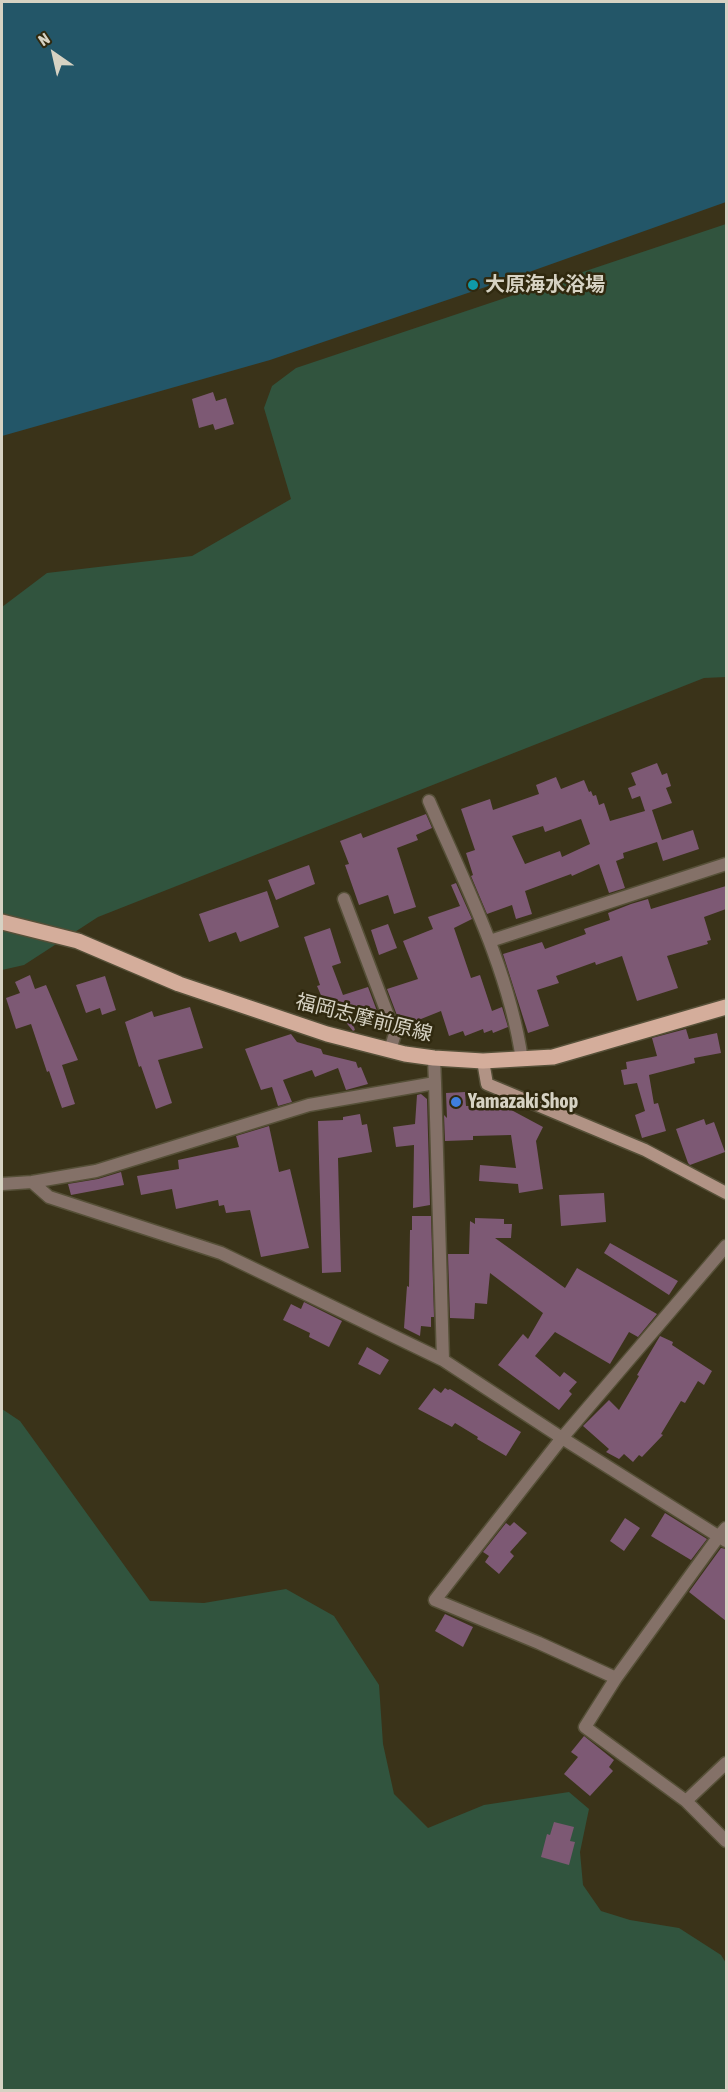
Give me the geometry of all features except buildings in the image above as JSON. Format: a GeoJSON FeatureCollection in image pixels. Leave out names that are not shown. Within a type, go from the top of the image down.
{"type":"FeatureCollection","features":[{"type":"Feature","properties":{"kind":"main road","name":"福岡志摩前原線"},"geometry":{"type":"LineString","coordinates":[[2,919],[78,941],[179,984],[327,1034],[390,1050],[434,1058],[483,1061],[553,1057],[726,1007]]}},
{"type":"Feature","properties":{"kind":"main road"},"geometry":{"type":"LineString","coordinates":[[483,1061],[487,1084],[645,1150],[726,1193]]}},
{"type":"Feature","properties":{"kind":"street"},"geometry":{"type":"LineString","coordinates":[[429,801],[490,941],[519,1040],[522,1060]]}},
{"type":"Feature","properties":{"kind":"street"},"geometry":{"type":"LineString","coordinates":[[490,941],[726,864]]}},
{"type":"Feature","properties":{"kind":"street"},"geometry":{"type":"LineString","coordinates":[[344,899],[395,1034],[390,1050]]}},
{"type":"Feature","properties":{"kind":"street"},"geometry":{"type":"LineString","coordinates":[[434,1058],[443,1360]]}},
{"type":"Feature","properties":{"kind":"street"},"geometry":{"type":"LineString","coordinates":[[2,1184],[32,1182],[96,1171],[309,1106],[435,1083]]}},
{"type":"Feature","properties":{"kind":"street"},"geometry":{"type":"LineString","coordinates":[[32,1182],[49,1197],[220,1253],[443,1360],[562,1438],[724,1535],[616,1678],[585,1727],[686,1801],[726,1841]]}},
{"type":"Feature","properties":{"kind":"street"},"geometry":{"type":"LineString","coordinates":[[616,1678],[539,1642],[435,1600],[562,1438],[726,1246]]}},
{"type":"Feature","properties":{"kind":"street"},"geometry":{"type":"LineString","coordinates":[[686,1801],[726,1763]]}},
{"type":"Feature","properties":{"kind":"green space"},"geometry":{"type":"Polygon","coordinates":[[[726,224],[726,677],[704,678],[98,917],[24,965],[2,970],[2,607],[47,573],[192,556],[291,499],[264,408],[272,386],[296,368],[726,224]]]}},
{"type":"Feature","properties":{"kind":"green space"},"geometry":{"type":"Polygon","coordinates":[[[2,1409],[20,1421],[150,1601],[204,1603],[286,1589],[334,1616],[379,1685],[383,1744],[394,1794],[428,1828],[484,1805],[569,1792],[589,1809],[580,1852],[583,1885],[601,1911],[630,1920],[679,1928],[721,1955],[726,1963],[726,2090],[2,2090],[2,1409]]]}},
{"type":"Feature","properties":{"kind":"water"},"geometry":{"type":"Polygon","coordinates":[[[2,2],[726,2],[726,202],[270,360],[2,436],[2,2]]]}},
{"type":"Feature","properties":{"kind":"place","name":"大原海水浴場"},"geometry":{"type":"Point","coordinates":[473,285]}},
{"type":"Feature","properties":{"kind":"place","name":"Yamazaki Shop"},"geometry":{"type":"Point","coordinates":[456,1102]}}]}
